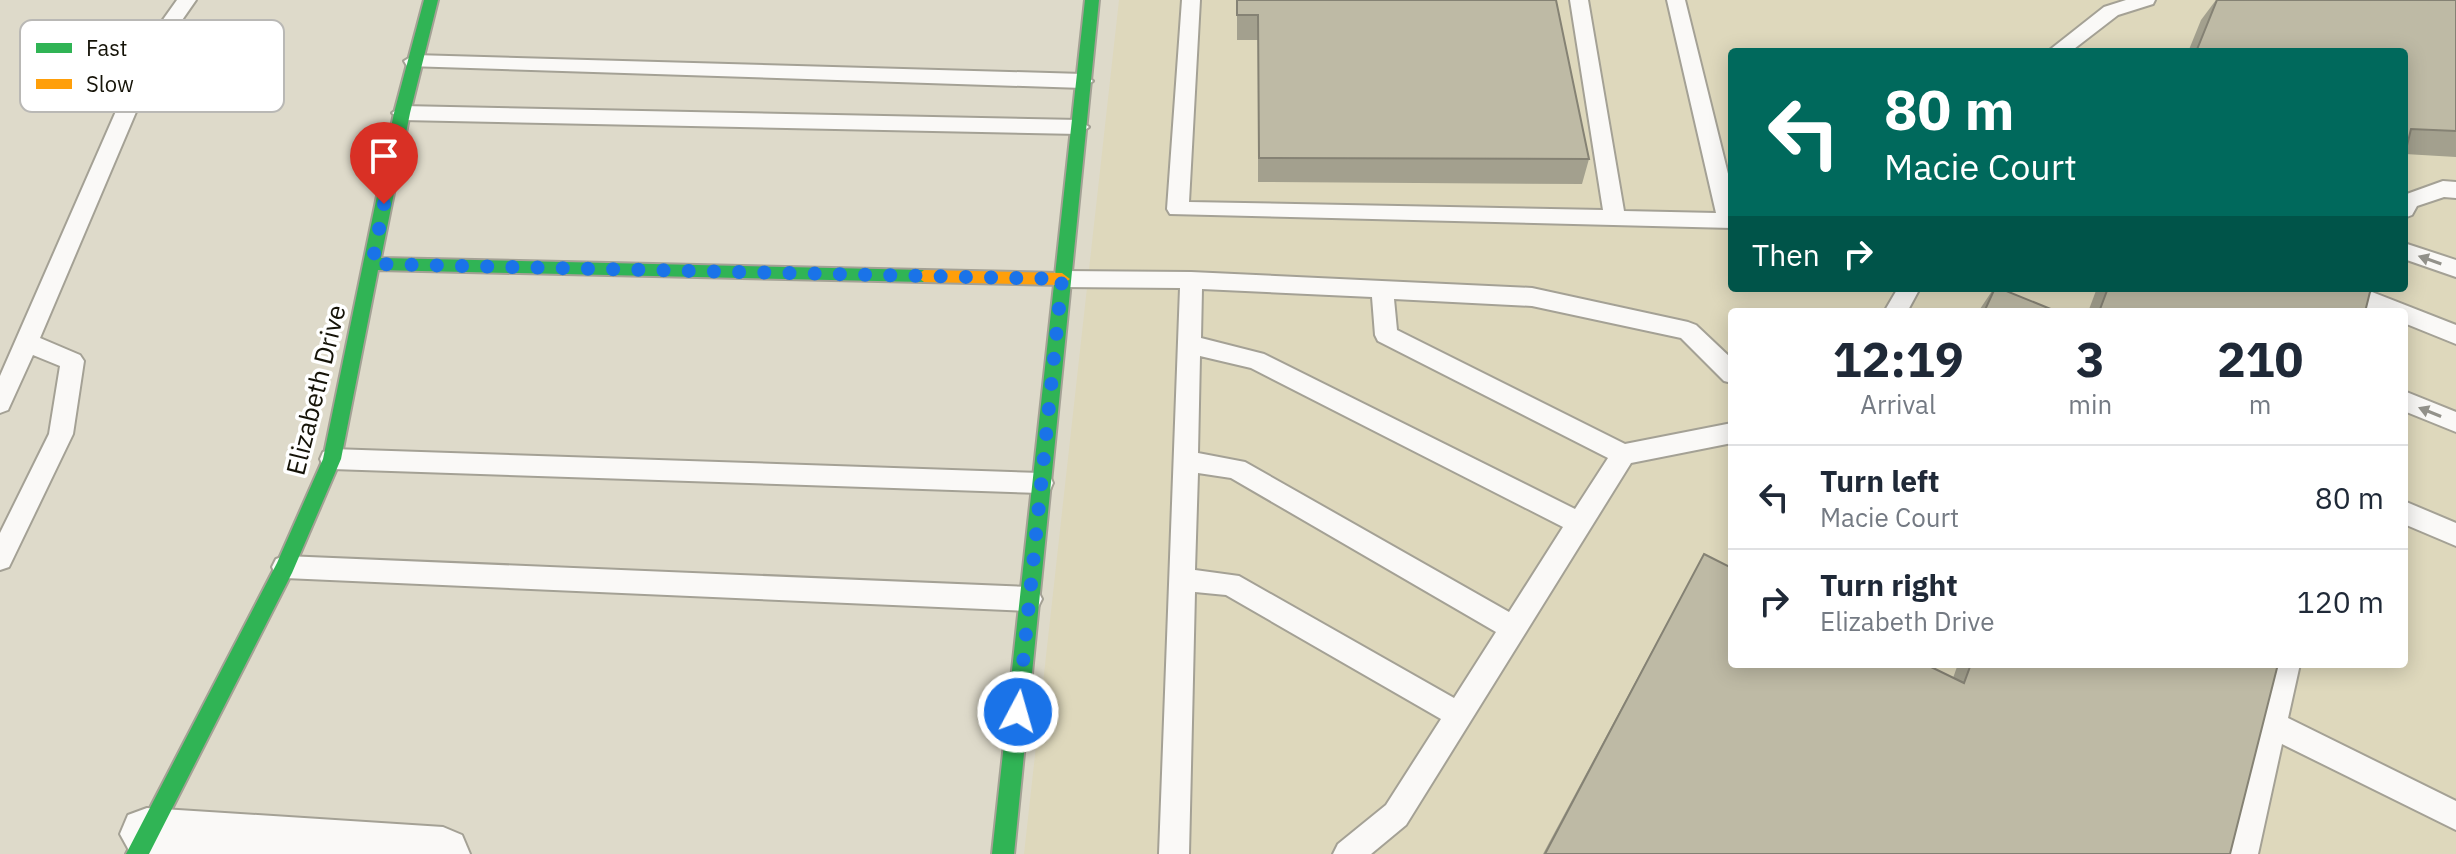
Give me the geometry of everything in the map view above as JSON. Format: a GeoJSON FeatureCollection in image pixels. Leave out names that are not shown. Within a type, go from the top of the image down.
{"type":"FeatureCollection","features":[{"type":"Feature","properties":{"kind":"street","name":"Elizabeth Drive"},"geometry":{"type":"LineString","coordinates":[[142,844],[285,567],[332,459],[402,113],[431,0]]}},
{"type":"Feature","properties":{"kind":"street"},"geometry":{"type":"LineString","coordinates":[[1003,854],[1092,0]]}},
{"type":"Feature","properties":{"kind":"street"},"geometry":{"type":"LineString","coordinates":[[372,264],[1062,279]]}},
{"type":"Feature","properties":{"kind":"street"},"geometry":{"type":"LineString","coordinates":[[142,844],[443,854]]}},
{"type":"Feature","properties":{"kind":"lane"},"geometry":{"type":"LineString","coordinates":[[173,20],[187,0]]}},
{"type":"Feature","properties":{"kind":"lane"},"geometry":{"type":"LineString","coordinates":[[1191,0],[1178,209],[1728,221]]}},
{"type":"Feature","properties":{"kind":"lane"},"geometry":{"type":"LineString","coordinates":[[1579,0],[1615,218]]}},
{"type":"Feature","properties":{"kind":"lane"},"geometry":{"type":"LineString","coordinates":[[1676,0],[1728,217]]}},
{"type":"Feature","properties":{"kind":"lane"},"geometry":{"type":"LineString","coordinates":[[2062,48],[2111,11],[2146,0]]}},
{"type":"Feature","properties":{"kind":"lane"},"geometry":{"type":"LineString","coordinates":[[414,61],[1083,81]]}},
{"type":"Feature","properties":{"kind":"lane"},"geometry":{"type":"LineString","coordinates":[[0,403],[126,112]]}},
{"type":"Feature","properties":{"kind":"lane"},"geometry":{"type":"LineString","coordinates":[[402,113],[1079,127]]}},
{"type":"Feature","properties":{"kind":"lane"},"geometry":{"type":"LineString","coordinates":[[2408,203],[2443,189],[2456,190]]}},
{"type":"Feature","properties":{"kind":"lane"},"geometry":{"type":"LineString","coordinates":[[2408,252],[2456,269]]}},
{"type":"Feature","properties":{"kind":"lane"},"geometry":{"type":"LineString","coordinates":[[1062,279],[1191,280],[1532,297],[1688,331],[1728,370]]}},
{"type":"Feature","properties":{"kind":"lane"},"geometry":{"type":"LineString","coordinates":[[1174,854],[1191,280]]}},
{"type":"Feature","properties":{"kind":"lane"},"geometry":{"type":"LineString","coordinates":[[1382,289],[1386,335],[1623,454],[1728,434]]}},
{"type":"Feature","properties":{"kind":"lane"},"geometry":{"type":"LineString","coordinates":[[2408,316],[2456,335]]}},
{"type":"Feature","properties":{"kind":"lane"},"geometry":{"type":"LineString","coordinates":[[0,559],[61,434],[72,361],[28,343]]}},
{"type":"Feature","properties":{"kind":"lane"},"geometry":{"type":"LineString","coordinates":[[1190,345],[1256,360],[1580,524]]}},
{"type":"Feature","properties":{"kind":"lane"},"geometry":{"type":"LineString","coordinates":[[2408,403],[2456,422]]}},
{"type":"Feature","properties":{"kind":"lane"},"geometry":{"type":"LineString","coordinates":[[1348,854],[1396,815],[1623,454]]}},
{"type":"Feature","properties":{"kind":"lane"},"geometry":{"type":"LineString","coordinates":[[332,459],[1041,483]]}},
{"type":"Feature","properties":{"kind":"lane"},"geometry":{"type":"LineString","coordinates":[[1186,461],[1236,469],[1514,628]]}},
{"type":"Feature","properties":{"kind":"lane"},"geometry":{"type":"LineString","coordinates":[[2408,514],[2456,535]]}},
{"type":"Feature","properties":{"kind":"lane"},"geometry":{"type":"LineString","coordinates":[[285,567],[1029,599]]}},
{"type":"Feature","properties":{"kind":"lane"},"geometry":{"type":"LineString","coordinates":[[1183,580],[1230,584],[1459,715]]}},
{"type":"Feature","properties":{"kind":"lane"},"geometry":{"type":"LineString","coordinates":[[2243,854],[2286,668]]}},
{"type":"Feature","properties":{"kind":"lane"},"geometry":{"type":"LineString","coordinates":[[2273,725],[2456,816]]}},
{"type":"Feature","properties":{"kind":"shaded area"},"geometry":{"type":"Polygon","coordinates":[[[1119,0],[2456,0],[2456,854],[1024,854],[1119,0]]]}},
{"type":"Feature","properties":{"kind":"building"},"geometry":{"type":"Polygon","coordinates":[[[1237,0],[1556,0],[1589,159],[1259,158],[1258,15],[1237,15],[1237,0]]]}},
{"type":"Feature","properties":{"kind":"building"},"geometry":{"type":"Polygon","coordinates":[[[2217,0],[2456,0],[2456,131],[2411,129],[2408,141],[2408,48],[2198,48],[2217,0]]]}},
{"type":"Feature","properties":{"kind":"building"},"geometry":{"type":"Polygon","coordinates":[[[1993,292],[2009,292],[2048,308],[1986,308],[1993,292]]]}},
{"type":"Feature","properties":{"kind":"building"},"geometry":{"type":"Polygon","coordinates":[[[2106,292],[2370,292],[2366,308],[2100,308],[2106,292]]]}},
{"type":"Feature","properties":{"kind":"building"},"geometry":{"type":"Polygon","coordinates":[[[1704,554],[1728,566],[1728,668],[1933,668],[1964,683],[1970,668],[2277,668],[2230,854],[1545,854],[1704,554]]]}},
{"type":"Feature","properties":{"kind":"traffic: fast"},"geometry":{"type":"LineString","coordinates":[[137,854],[285,567],[332,459],[402,113],[431,0]]}},
{"type":"Feature","properties":{"kind":"traffic: fast"},"geometry":{"type":"LineString","coordinates":[[1003,854],[1092,0]]}},
{"type":"Feature","properties":{"kind":"traffic: fast"},"geometry":{"type":"LineString","coordinates":[[372,264],[924,276]]}},
{"type":"Feature","properties":{"kind":"traffic: slow"},"geometry":{"type":"LineString","coordinates":[[924,276],[1062,279]]}},
{"type":"Feature","properties":{"kind":"route"},"geometry":{"type":"LineString","coordinates":[[384,204],[372,264],[1062,279],[1018,712]]}}]}
